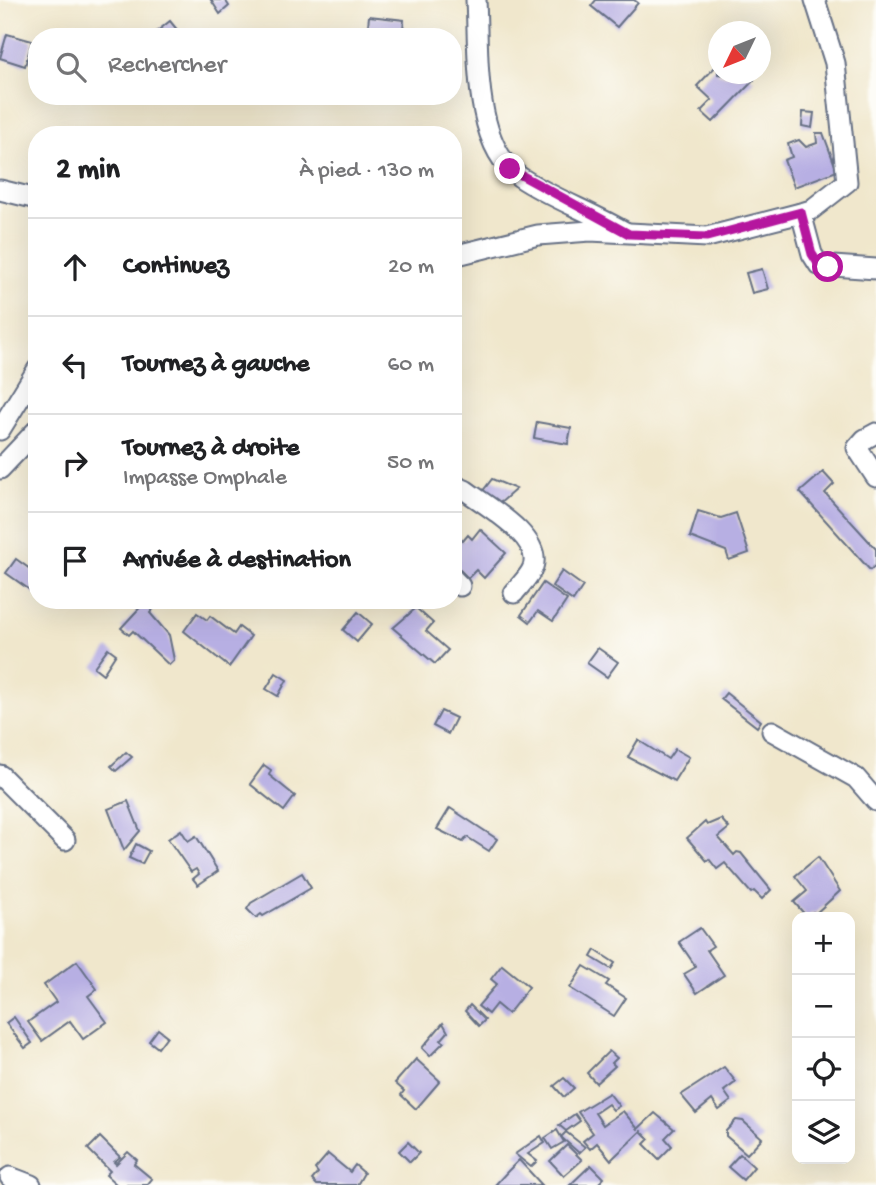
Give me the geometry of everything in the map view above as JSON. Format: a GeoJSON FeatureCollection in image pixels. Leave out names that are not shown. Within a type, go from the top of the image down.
{"type":"FeatureCollection","features":[{"type":"Feature","properties":{"kind":"street"},"geometry":{"type":"LineString","coordinates":[[476,0],[484,114],[499,155],[520,177],[629,234]]}},
{"type":"Feature","properties":{"kind":"street"},"geometry":{"type":"LineString","coordinates":[[462,254],[538,235],[590,231],[707,237],[811,210],[846,182],[835,63],[815,0]]}},
{"type":"Feature","properties":{"kind":"street"},"geometry":{"type":"LineString","coordinates":[[0,190],[28,197]]}},
{"type":"Feature","properties":{"kind":"street"},"geometry":{"type":"LineString","coordinates":[[801,212],[812,254],[819,265],[876,269]]}},
{"type":"Feature","properties":{"kind":"street"},"geometry":{"type":"LineString","coordinates":[[0,430],[28,385]]}},
{"type":"Feature","properties":{"kind":"street"},"geometry":{"type":"LineString","coordinates":[[876,433],[865,439],[858,449],[876,477]]}},
{"type":"Feature","properties":{"kind":"street"},"geometry":{"type":"LineString","coordinates":[[0,469],[28,439]]}},
{"type":"Feature","properties":{"kind":"street"},"geometry":{"type":"LineString","coordinates":[[462,488],[532,543],[535,557],[532,570],[513,593]]}},
{"type":"Feature","properties":{"kind":"street"},"geometry":{"type":"LineString","coordinates":[[772,731],[856,778],[876,801]]}},
{"type":"Feature","properties":{"kind":"street"},"geometry":{"type":"LineString","coordinates":[[0,775],[65,840]]}},
{"type":"Feature","properties":{"kind":"street"},"geometry":{"type":"LineString","coordinates":[[10,1177],[31,1185]]}},
{"type":"Feature","properties":{"kind":"building"},"geometry":{"type":"Polygon","coordinates":[[[211,0],[225,0],[229,6],[220,14],[211,0]]]}},
{"type":"Feature","properties":{"kind":"building"},"geometry":{"type":"Polygon","coordinates":[[[596,0],[634,0],[638,3],[617,27],[591,6],[596,0]]]}},
{"type":"Feature","properties":{"kind":"building"},"geometry":{"type":"Polygon","coordinates":[[[369,16],[404,20],[403,28],[368,28],[369,16]]]}},
{"type":"Feature","properties":{"kind":"building"},"geometry":{"type":"Polygon","coordinates":[[[170,21],[176,28],[161,28],[170,21]]]}},
{"type":"Feature","properties":{"kind":"building"},"geometry":{"type":"Polygon","coordinates":[[[7,34],[28,40],[25,66],[0,58],[7,34]]]}},
{"type":"Feature","properties":{"kind":"building"},"geometry":{"type":"Polygon","coordinates":[[[708,74],[708,84],[750,84],[713,122],[701,111],[712,100],[697,86],[708,74]]]}},
{"type":"Feature","properties":{"kind":"building"},"geometry":{"type":"Polygon","coordinates":[[[803,112],[814,113],[812,128],[802,126],[803,112]]]}},
{"type":"Feature","properties":{"kind":"building"},"geometry":{"type":"Polygon","coordinates":[[[816,133],[823,133],[837,171],[794,187],[784,160],[792,157],[788,144],[799,140],[806,147],[817,143],[816,133]]]}},
{"type":"Feature","properties":{"kind":"building"},"geometry":{"type":"Polygon","coordinates":[[[762,269],[768,289],[752,293],[746,273],[762,269]]]}},
{"type":"Feature","properties":{"kind":"building"},"geometry":{"type":"Polygon","coordinates":[[[537,422],[571,428],[568,444],[534,438],[537,422]]]}},
{"type":"Feature","properties":{"kind":"building"},"geometry":{"type":"Polygon","coordinates":[[[823,472],[834,484],[825,493],[876,549],[876,565],[870,570],[800,492],[823,472]]]}},
{"type":"Feature","properties":{"kind":"building"},"geometry":{"type":"Polygon","coordinates":[[[492,479],[516,489],[498,505],[482,492],[492,479]]]}},
{"type":"Feature","properties":{"kind":"building"},"geometry":{"type":"Polygon","coordinates":[[[698,511],[721,518],[736,513],[749,553],[729,560],[726,551],[690,537],[698,511]]]}},
{"type":"Feature","properties":{"kind":"building"},"geometry":{"type":"Polygon","coordinates":[[[480,529],[506,553],[484,578],[476,570],[468,578],[462,572],[462,540],[468,535],[472,539],[480,529]]]}},
{"type":"Feature","properties":{"kind":"building"},"geometry":{"type":"Polygon","coordinates":[[[16,559],[28,568],[28,589],[6,573],[16,559]]]}},
{"type":"Feature","properties":{"kind":"building"},"geometry":{"type":"Polygon","coordinates":[[[562,571],[583,586],[573,601],[552,586],[562,571]]]}},
{"type":"Feature","properties":{"kind":"building"},"geometry":{"type":"Polygon","coordinates":[[[543,583],[567,600],[553,621],[538,611],[530,622],[521,615],[543,583]]]}},
{"type":"Feature","properties":{"kind":"building"},"geometry":{"type":"Polygon","coordinates":[[[139,609],[153,609],[150,613],[169,635],[174,660],[169,665],[133,631],[129,635],[121,628],[139,609]]]}},
{"type":"Feature","properties":{"kind":"building"},"geometry":{"type":"Polygon","coordinates":[[[417,609],[433,623],[426,631],[448,650],[435,664],[393,628],[417,609]]]}},
{"type":"Feature","properties":{"kind":"building"},"geometry":{"type":"Polygon","coordinates":[[[358,612],[372,624],[357,642],[343,630],[358,612]]]}},
{"type":"Feature","properties":{"kind":"building"},"geometry":{"type":"Polygon","coordinates":[[[197,613],[207,620],[210,616],[234,634],[239,627],[251,636],[229,667],[184,631],[197,613]]]}},
{"type":"Feature","properties":{"kind":"building"},"geometry":{"type":"Polygon","coordinates":[[[108,648],[116,654],[103,674],[94,667],[108,648]]]}},
{"type":"Feature","properties":{"kind":"building"},"geometry":{"type":"Polygon","coordinates":[[[598,648],[618,662],[607,677],[587,663],[598,648]]]}},
{"type":"Feature","properties":{"kind":"building"},"geometry":{"type":"Polygon","coordinates":[[[276,673],[287,680],[278,696],[266,689],[276,673]]]}},
{"type":"Feature","properties":{"kind":"building"},"geometry":{"type":"Polygon","coordinates":[[[726,693],[761,721],[757,727],[721,699],[726,693]]]}},
{"type":"Feature","properties":{"kind":"building"},"geometry":{"type":"Polygon","coordinates":[[[441,711],[456,718],[448,734],[433,726],[441,711]]]}},
{"type":"Feature","properties":{"kind":"building"},"geometry":{"type":"Polygon","coordinates":[[[638,740],[668,759],[675,749],[689,757],[674,781],[628,757],[638,740]]]}},
{"type":"Feature","properties":{"kind":"building"},"geometry":{"type":"Polygon","coordinates":[[[126,752],[132,757],[116,771],[111,766],[126,752]]]}},
{"type":"Feature","properties":{"kind":"building"},"geometry":{"type":"Polygon","coordinates":[[[264,765],[271,770],[269,775],[295,796],[284,811],[250,784],[264,765]]]}},
{"type":"Feature","properties":{"kind":"building"},"geometry":{"type":"Polygon","coordinates":[[[128,801],[140,831],[124,850],[108,809],[128,801]]]}},
{"type":"Feature","properties":{"kind":"building"},"geometry":{"type":"Polygon","coordinates":[[[450,808],[497,839],[489,851],[467,837],[463,842],[437,829],[450,808]]]}},
{"type":"Feature","properties":{"kind":"building"},"geometry":{"type":"Polygon","coordinates":[[[721,819],[729,828],[718,837],[734,855],[741,853],[771,890],[762,899],[754,891],[751,893],[725,863],[717,869],[709,859],[707,861],[687,838],[705,822],[707,825],[721,819]]]}},
{"type":"Feature","properties":{"kind":"building"},"geometry":{"type":"Polygon","coordinates":[[[181,830],[188,841],[196,836],[218,871],[198,885],[193,879],[199,874],[196,869],[191,872],[168,839],[181,830]]]}},
{"type":"Feature","properties":{"kind":"building"},"geometry":{"type":"Polygon","coordinates":[[[136,844],[149,851],[142,864],[129,858],[136,844]]]}},
{"type":"Feature","properties":{"kind":"building"},"geometry":{"type":"Polygon","coordinates":[[[818,857],[840,891],[817,912],[803,912],[794,902],[807,891],[795,876],[818,857]]]}},
{"type":"Feature","properties":{"kind":"building"},"geometry":{"type":"Polygon","coordinates":[[[302,873],[311,888],[263,916],[261,914],[256,918],[247,909],[251,903],[302,873]]]}},
{"type":"Feature","properties":{"kind":"building"},"geometry":{"type":"Polygon","coordinates":[[[700,928],[713,946],[707,950],[724,975],[697,993],[684,974],[696,967],[679,942],[700,928]]]}},
{"type":"Feature","properties":{"kind":"building"},"geometry":{"type":"Polygon","coordinates":[[[595,950],[615,963],[611,969],[591,957],[595,950]]]}},
{"type":"Feature","properties":{"kind":"building"},"geometry":{"type":"Polygon","coordinates":[[[77,961],[97,989],[88,996],[107,1022],[83,1039],[70,1021],[42,1041],[28,1022],[56,1002],[44,985],[77,961]]]}},
{"type":"Feature","properties":{"kind":"building"},"geometry":{"type":"Polygon","coordinates":[[[502,965],[529,987],[508,1014],[496,1004],[488,1014],[478,1006],[497,984],[491,979],[502,965]]]}},
{"type":"Feature","properties":{"kind":"building"},"geometry":{"type":"Polygon","coordinates":[[[584,966],[609,981],[606,985],[626,998],[614,1016],[570,988],[584,966]]]}},
{"type":"Feature","properties":{"kind":"building"},"geometry":{"type":"Polygon","coordinates":[[[470,1005],[485,1020],[479,1026],[465,1011],[470,1005]]]}},
{"type":"Feature","properties":{"kind":"building"},"geometry":{"type":"Polygon","coordinates":[[[14,1017],[32,1043],[25,1048],[6,1023],[14,1017]]]}},
{"type":"Feature","properties":{"kind":"building"},"geometry":{"type":"Polygon","coordinates":[[[443,1023],[448,1032],[441,1040],[444,1042],[430,1056],[422,1048],[443,1023]]]}},
{"type":"Feature","properties":{"kind":"building"},"geometry":{"type":"Polygon","coordinates":[[[158,1029],[167,1036],[158,1048],[149,1041],[158,1029]]]}},
{"type":"Feature","properties":{"kind":"building"},"geometry":{"type":"Polygon","coordinates":[[[609,1051],[617,1058],[612,1063],[615,1066],[596,1083],[587,1073],[609,1051]]]}},
{"type":"Feature","properties":{"kind":"building"},"geometry":{"type":"Polygon","coordinates":[[[416,1059],[440,1081],[416,1109],[401,1095],[404,1091],[395,1083],[416,1059]]]}},
{"type":"Feature","properties":{"kind":"building"},"geometry":{"type":"Polygon","coordinates":[[[724,1067],[736,1082],[724,1091],[731,1101],[719,1110],[712,1100],[696,1113],[681,1095],[724,1067]]]}},
{"type":"Feature","properties":{"kind":"building"},"geometry":{"type":"Polygon","coordinates":[[[564,1078],[574,1088],[564,1097],[554,1086],[564,1078]]]}},
{"type":"Feature","properties":{"kind":"building"},"geometry":{"type":"Polygon","coordinates":[[[609,1093],[619,1106],[613,1110],[608,1104],[595,1113],[603,1125],[623,1111],[638,1129],[655,1113],[674,1129],[665,1138],[672,1146],[659,1159],[644,1144],[649,1139],[641,1131],[611,1160],[597,1143],[590,1149],[583,1141],[593,1133],[578,1112],[609,1093]]]}},
{"type":"Feature","properties":{"kind":"building"},"geometry":{"type":"Polygon","coordinates":[[[575,1114],[580,1121],[566,1131],[559,1125],[575,1114]]]}},
{"type":"Feature","properties":{"kind":"building"},"geometry":{"type":"Polygon","coordinates":[[[736,1120],[743,1121],[762,1138],[747,1154],[726,1136],[726,1131],[736,1120]]]}},
{"type":"Feature","properties":{"kind":"building"},"geometry":{"type":"Polygon","coordinates":[[[557,1130],[564,1142],[552,1149],[545,1138],[557,1130]]]}},
{"type":"Feature","properties":{"kind":"building"},"geometry":{"type":"Polygon","coordinates":[[[566,1132],[585,1147],[579,1153],[561,1137],[566,1132]]]}},
{"type":"Feature","properties":{"kind":"building"},"geometry":{"type":"Polygon","coordinates":[[[541,1136],[545,1143],[528,1154],[537,1161],[531,1167],[515,1154],[541,1136]]]}},
{"type":"Feature","properties":{"kind":"building"},"geometry":{"type":"Polygon","coordinates":[[[100,1137],[120,1157],[114,1162],[116,1164],[128,1152],[137,1160],[134,1164],[152,1179],[147,1185],[117,1185],[106,1175],[110,1171],[88,1149],[100,1137]]]}},
{"type":"Feature","properties":{"kind":"building"},"geometry":{"type":"Polygon","coordinates":[[[408,1142],[419,1153],[410,1162],[399,1151],[408,1142]]]}},
{"type":"Feature","properties":{"kind":"building"},"geometry":{"type":"Polygon","coordinates":[[[567,1145],[582,1160],[564,1176],[550,1161],[567,1145]]]}},
{"type":"Feature","properties":{"kind":"building"},"geometry":{"type":"Polygon","coordinates":[[[328,1154],[350,1172],[355,1165],[364,1173],[357,1185],[317,1185],[312,1180],[318,1173],[315,1169],[328,1154]]]}},
{"type":"Feature","properties":{"kind":"building"},"geometry":{"type":"Polygon","coordinates":[[[740,1154],[754,1167],[743,1180],[728,1167],[740,1154]]]}},
{"type":"Feature","properties":{"kind":"building"},"geometry":{"type":"Polygon","coordinates":[[[519,1160],[542,1185],[495,1185],[508,1171],[519,1160]]]}},
{"type":"Feature","properties":{"kind":"building"},"geometry":{"type":"Polygon","coordinates":[[[591,1165],[604,1178],[597,1185],[570,1185],[591,1165]]]}},
{"type":"Feature","properties":{"kind":"route"},"geometry":{"type":"LineString","coordinates":[[510,169],[535,186],[587,210],[629,234],[707,237],[801,212],[812,254],[819,265],[828,267]]}}]}
